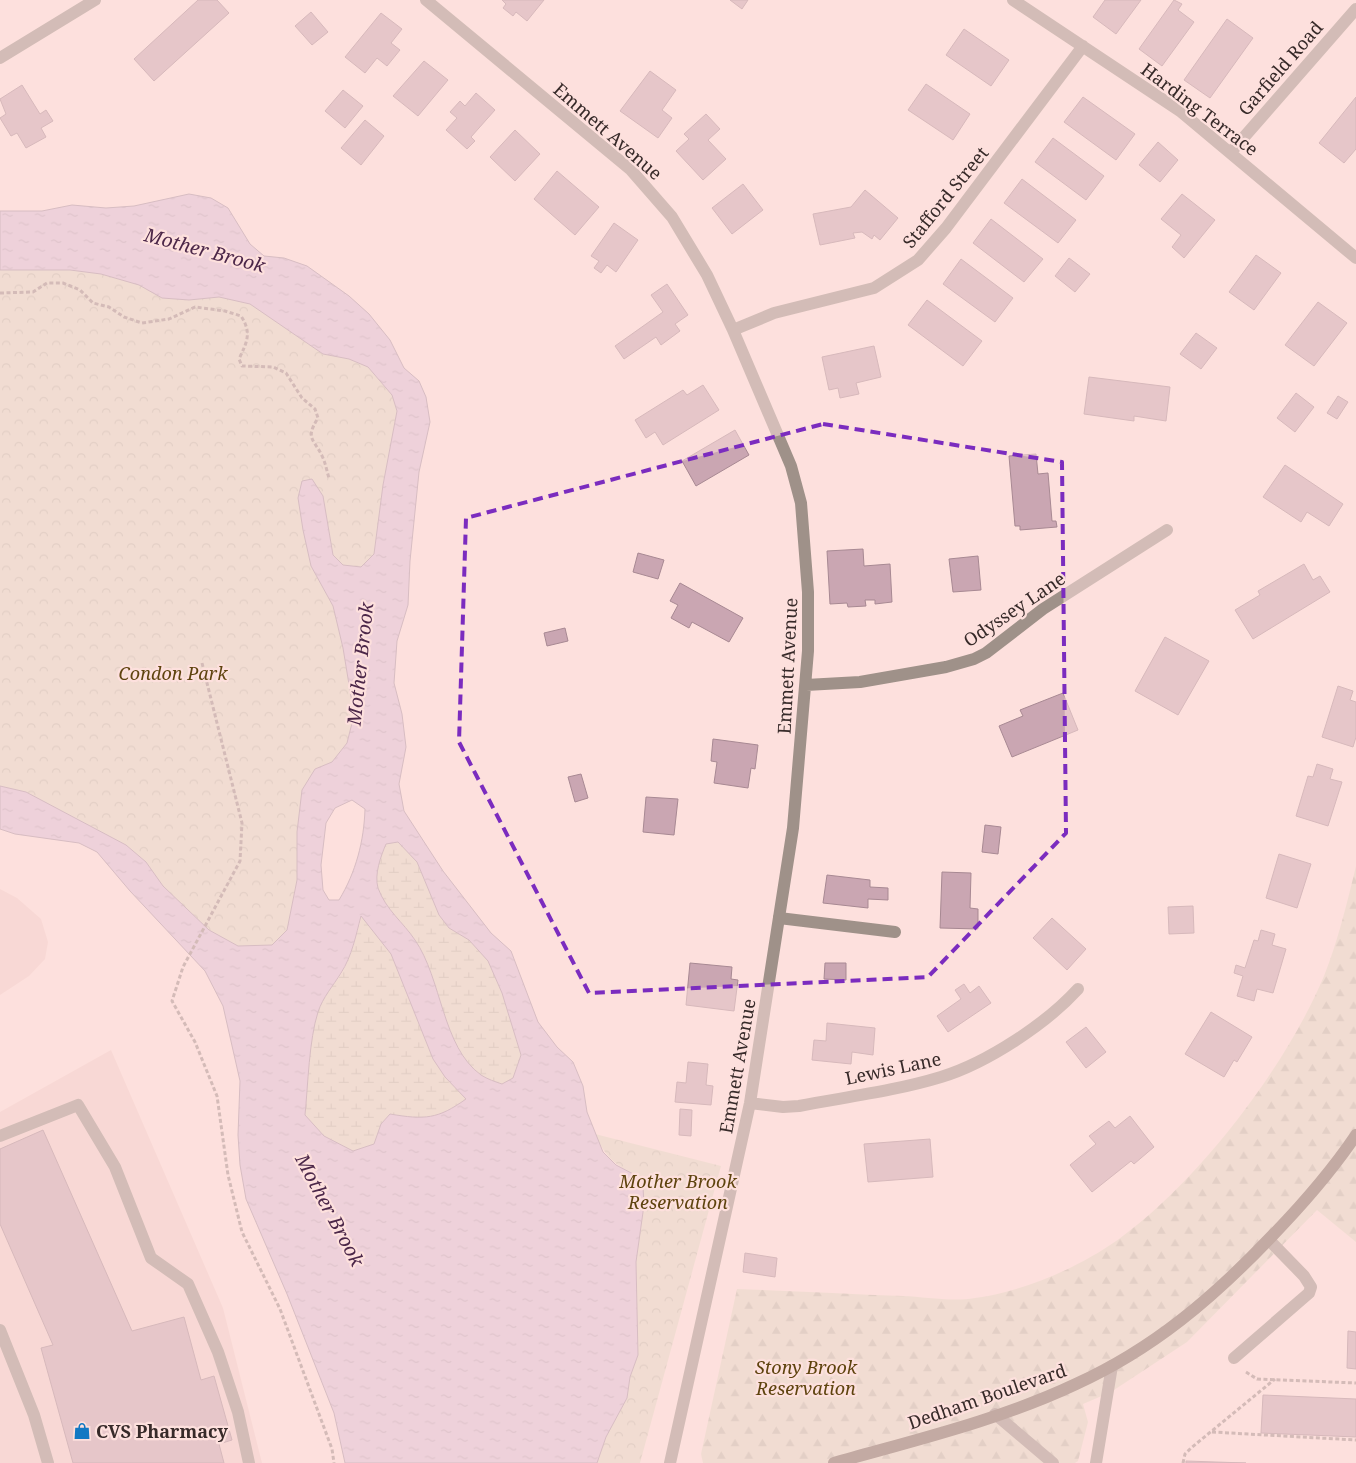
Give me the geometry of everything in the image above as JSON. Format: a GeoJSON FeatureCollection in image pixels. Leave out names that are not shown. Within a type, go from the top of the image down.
{"type":"FeatureCollection","features":[{"type":"Feature","properties":{"kind":"main road","name":"Dedham Boulevard"},"geometry":{"type":"LineString","coordinates":[[834,1463],[995,1414],[1076,1385],[1112,1366],[1183,1320],[1241,1269],[1324,1178],[1356,1135]]}},
{"type":"Feature","properties":{"kind":"street"},"geometry":{"type":"LineString","coordinates":[[0,58],[96,0]]}},
{"type":"Feature","properties":{"kind":"street","name":"Emmett Avenue"},"geometry":{"type":"LineString","coordinates":[[426,0],[631,170],[650,190],[684,234],[734,330],[791,466],[799,496],[808,592],[806,685],[793,828],[750,1103],[670,1463]]}},
{"type":"Feature","properties":{"kind":"street","name":"Harding Terrace"},"geometry":{"type":"LineString","coordinates":[[1013,0],[1163,99],[1231,152],[1356,258]]}},
{"type":"Feature","properties":{"kind":"street","name":"Garfield Road"},"geometry":{"type":"LineString","coordinates":[[1231,152],[1356,9]]}},
{"type":"Feature","properties":{"kind":"street","name":"Stafford Street"},"geometry":{"type":"LineString","coordinates":[[734,330],[774,313],[874,288],[918,260],[946,228],[1082,46]]}},
{"type":"Feature","properties":{"kind":"street","name":"Odyssey Lane"},"geometry":{"type":"LineString","coordinates":[[806,685],[860,682],[946,668],[974,659],[1043,609],[1166,530]]}},
{"type":"Feature","properties":{"kind":"street"},"geometry":{"type":"LineString","coordinates":[[780,918],[895,932]]}},
{"type":"Feature","properties":{"kind":"street","name":"Lewis Lane"},"geometry":{"type":"LineString","coordinates":[[750,1103],[783,1107],[799,1106],[943,1077],[976,1063],[1042,1023],[1078,989]]}},
{"type":"Feature","properties":{"kind":"street"},"geometry":{"type":"LineString","coordinates":[[0,1136],[78,1105],[115,1167],[151,1258],[188,1284],[218,1352],[238,1412],[249,1463]]}},
{"type":"Feature","properties":{"kind":"street"},"geometry":{"type":"LineString","coordinates":[[1234,1358],[1309,1293],[1311,1287],[1304,1276],[1269,1240]]}},
{"type":"Feature","properties":{"kind":"street"},"geometry":{"type":"LineString","coordinates":[[0,1330],[34,1415],[48,1463]]}},
{"type":"Feature","properties":{"kind":"street"},"geometry":{"type":"LineString","coordinates":[[1096,1463],[1112,1366]]}},
{"type":"Feature","properties":{"kind":"street"},"geometry":{"type":"LineString","coordinates":[[995,1414],[1054,1463]]}},
{"type":"Feature","properties":{"kind":"path"},"geometry":{"type":"LineString","coordinates":[[0,294],[33,292],[47,283],[63,283],[80,290],[93,302],[109,308],[124,318],[142,323],[169,319],[195,308],[210,308],[241,316],[248,326],[247,339],[239,359],[242,366],[273,367],[286,373],[302,398],[314,409],[318,418],[311,430],[312,442],[323,457],[329,478]]}},
{"type":"Feature","properties":{"kind":"path"},"geometry":{"type":"LineString","coordinates":[[202,663],[242,822],[240,860],[222,891],[210,920],[183,967],[172,1001],[195,1042],[217,1096],[228,1175],[242,1232],[280,1309],[332,1449],[334,1463]]}},
{"type":"Feature","properties":{"kind":"path"},"geometry":{"type":"LineString","coordinates":[[1234,1358],[1250,1376],[1257,1379],[1356,1383]]}},
{"type":"Feature","properties":{"kind":"path"},"geometry":{"type":"LineString","coordinates":[[1183,1463],[1185,1454],[1275,1379]]}},
{"type":"Feature","properties":{"kind":"path"},"geometry":{"type":"LineString","coordinates":[[1212,1432],[1356,1440]]}},
{"type":"Feature","properties":{"kind":"highlighted area"},"geometry":{"type":"Polygon","coordinates":[[[823,424],[1062,462],[1066,833],[928,977],[589,993],[459,742],[466,518],[823,424]]]}},
{"type":"Feature","properties":{"kind":"shaded area"},"geometry":{"type":"Polygon","coordinates":[[[0,889],[17,898],[41,919],[48,942],[45,959],[29,976],[0,995],[0,889]]]}},
{"type":"Feature","properties":{"kind":"shaded area"},"geometry":{"type":"Polygon","coordinates":[[[111,1050],[223,1308],[262,1463],[0,1463],[0,1112],[111,1050]]]}},
{"type":"Feature","properties":{"kind":"green space","name":"Condon Park"},"geometry":{"type":"Polygon","coordinates":[[[0,270],[70,270],[101,274],[139,285],[162,298],[189,300],[219,297],[250,304],[323,354],[349,359],[368,367],[392,395],[397,411],[383,485],[374,554],[361,567],[343,565],[333,555],[323,496],[311,566],[333,606],[343,648],[354,715],[347,743],[332,762],[315,769],[297,832],[297,880],[287,930],[272,945],[238,946],[209,930],[163,886],[146,862],[126,845],[26,792],[0,786],[0,270]]]}},
{"type":"Feature","properties":{"kind":"green space"},"geometry":{"type":"Polygon","coordinates":[[[399,842],[417,862],[439,915],[449,928],[469,940],[488,960],[502,993],[521,1055],[513,1078],[502,1084],[481,1075],[468,1062],[458,1047],[450,1030],[424,956],[410,933],[381,896],[377,877],[382,854],[386,843],[399,842]]]}},
{"type":"Feature","properties":{"kind":"green space","name":"Stony Brook Reservation"},"geometry":{"type":"Polygon","coordinates":[[[1356,866],[1356,1242],[1317,1210],[1187,1342],[1111,1392],[1083,1404],[1088,1422],[1078,1461],[1075,1463],[703,1463],[701,1454],[737,1289],[948,1299],[966,1299],[994,1295],[1032,1284],[1069,1269],[1103,1250],[1149,1215],[1209,1154],[1237,1120],[1264,1084],[1287,1047],[1308,1011],[1329,963],[1346,908],[1356,866]]]}},
{"type":"Feature","properties":{"kind":"green space"},"geometry":{"type":"Polygon","coordinates":[[[362,915],[391,954],[433,1059],[445,1077],[467,1099],[447,1111],[430,1116],[413,1117],[390,1114],[381,1124],[374,1145],[353,1151],[324,1136],[305,1115],[311,1049],[318,1012],[325,996],[346,966],[362,915]]]}},
{"type":"Feature","properties":{"kind":"green space","name":"Mother Brook Reservation"},"geometry":{"type":"Polygon","coordinates":[[[595,1134],[721,1166],[640,1463],[597,1463],[606,1437],[627,1398],[630,1377],[638,1355],[636,1262],[644,1205],[637,1176],[622,1168],[607,1155],[595,1134]]]}},
{"type":"Feature","properties":{"kind":"water","name":"Mother Brook"},"geometry":{"type":"Polygon","coordinates":[[[189,194],[211,198],[228,208],[250,244],[264,256],[284,258],[307,266],[349,296],[369,314],[390,340],[404,368],[419,381],[426,397],[430,422],[419,472],[410,561],[408,605],[397,641],[394,683],[402,714],[406,747],[399,784],[404,811],[443,871],[491,933],[511,951],[538,1022],[557,1047],[573,1062],[583,1086],[587,1112],[603,1152],[616,1165],[637,1176],[643,1187],[644,1205],[636,1262],[638,1355],[630,1377],[627,1398],[606,1437],[597,1463],[345,1463],[334,1413],[287,1294],[246,1199],[240,1165],[238,1135],[240,1081],[223,1006],[205,971],[130,891],[97,852],[79,843],[15,834],[0,829],[0,786],[26,792],[126,845],[146,862],[163,886],[209,930],[238,946],[272,945],[287,930],[297,880],[297,832],[302,790],[315,769],[332,762],[347,743],[354,715],[343,648],[333,606],[311,566],[298,498],[302,481],[312,479],[323,496],[333,555],[343,565],[361,567],[374,554],[383,485],[397,411],[392,395],[368,367],[349,359],[323,354],[250,304],[219,297],[189,300],[162,298],[139,285],[101,274],[70,270],[0,270],[0,211],[42,211],[72,205],[106,208],[134,206],[189,194]],[[352,800],[335,808],[326,823],[321,865],[323,890],[329,900],[339,900],[350,878],[361,844],[365,809],[352,800]],[[398,842],[386,844],[377,871],[377,883],[381,896],[415,940],[424,956],[458,1048],[468,1063],[481,1075],[502,1084],[513,1078],[521,1055],[502,993],[488,961],[469,940],[449,928],[439,915],[417,862],[398,842]],[[361,916],[348,960],[325,996],[318,1012],[311,1049],[305,1115],[324,1136],[353,1151],[374,1144],[381,1124],[390,1114],[413,1117],[431,1116],[447,1111],[466,1099],[445,1077],[433,1059],[391,954],[361,916]]]}},
{"type":"Feature","properties":{"kind":"building"},"geometry":{"type":"Polygon","coordinates":[[[198,0],[217,0],[229,13],[154,81],[134,59],[198,0]]]}},
{"type":"Feature","properties":{"kind":"building"},"geometry":{"type":"Polygon","coordinates":[[[502,0],[544,0],[527,21],[516,12],[513,16],[503,8],[506,4],[502,0]]]}},
{"type":"Feature","properties":{"kind":"building"},"geometry":{"type":"Polygon","coordinates":[[[730,0],[748,0],[742,9],[730,0]]]}},
{"type":"Feature","properties":{"kind":"building"},"geometry":{"type":"Polygon","coordinates":[[[1105,0],[1141,0],[1116,34],[1093,17],[1105,0]]]}},
{"type":"Feature","properties":{"kind":"building"},"geometry":{"type":"Polygon","coordinates":[[[1174,0],[1182,4],[1178,10],[1194,22],[1162,66],[1139,49],[1174,0]]]}},
{"type":"Feature","properties":{"kind":"building"},"geometry":{"type":"Polygon","coordinates":[[[311,12],[328,32],[312,45],[295,26],[311,12]]]}},
{"type":"Feature","properties":{"kind":"building"},"geometry":{"type":"Polygon","coordinates":[[[381,13],[402,29],[391,43],[400,50],[387,66],[377,58],[365,73],[345,57],[381,13]]]}},
{"type":"Feature","properties":{"kind":"building"},"geometry":{"type":"Polygon","coordinates":[[[1227,19],[1253,38],[1210,98],[1184,80],[1227,19]]]}},
{"type":"Feature","properties":{"kind":"building"},"geometry":{"type":"Polygon","coordinates":[[[964,29],[1009,60],[991,86],[946,55],[964,29]]]}},
{"type":"Feature","properties":{"kind":"building"},"geometry":{"type":"Polygon","coordinates":[[[424,61],[448,80],[418,116],[393,96],[424,61]]]}},
{"type":"Feature","properties":{"kind":"building"},"geometry":{"type":"Polygon","coordinates":[[[650,71],[676,90],[662,110],[672,118],[658,138],[620,111],[650,71]]]}},
{"type":"Feature","properties":{"kind":"building"},"geometry":{"type":"Polygon","coordinates":[[[926,84],[970,114],[953,140],[908,110],[926,84]]]}},
{"type":"Feature","properties":{"kind":"building"},"geometry":{"type":"Polygon","coordinates":[[[22,85],[40,114],[46,110],[53,121],[41,128],[46,137],[26,148],[17,133],[11,136],[0,118],[6,114],[0,99],[22,85]]]}},
{"type":"Feature","properties":{"kind":"building"},"geometry":{"type":"Polygon","coordinates":[[[343,90],[363,106],[345,128],[325,111],[343,90]]]}},
{"type":"Feature","properties":{"kind":"building"},"geometry":{"type":"Polygon","coordinates":[[[476,93],[495,110],[471,137],[475,141],[467,149],[446,130],[457,118],[450,112],[460,101],[465,106],[476,93]]]}},
{"type":"Feature","properties":{"kind":"building"},"geometry":{"type":"Polygon","coordinates":[[[1083,97],[1135,134],[1116,160],[1064,122],[1083,97]]]}},
{"type":"Feature","properties":{"kind":"building"},"geometry":{"type":"Polygon","coordinates":[[[1356,97],[1356,149],[1344,163],[1319,143],[1356,97]]]}},
{"type":"Feature","properties":{"kind":"building"},"geometry":{"type":"Polygon","coordinates":[[[706,114],[720,129],[708,140],[726,159],[703,180],[676,151],[689,139],[684,134],[706,114]]]}},
{"type":"Feature","properties":{"kind":"building"},"geometry":{"type":"Polygon","coordinates":[[[365,120],[384,136],[361,165],[341,148],[365,120]]]}},
{"type":"Feature","properties":{"kind":"building"},"geometry":{"type":"Polygon","coordinates":[[[515,130],[540,154],[515,181],[490,157],[515,130]]]}},
{"type":"Feature","properties":{"kind":"building"},"geometry":{"type":"Polygon","coordinates":[[[1053,138],[1104,176],[1086,200],[1035,162],[1053,138]]]}},
{"type":"Feature","properties":{"kind":"building"},"geometry":{"type":"Polygon","coordinates":[[[1158,142],[1178,160],[1160,182],[1139,165],[1158,142]]]}},
{"type":"Feature","properties":{"kind":"building"},"geometry":{"type":"Polygon","coordinates":[[[557,171],[599,207],[575,235],[534,199],[557,171]]]}},
{"type":"Feature","properties":{"kind":"building"},"geometry":{"type":"Polygon","coordinates":[[[1022,179],[1076,220],[1058,243],[1004,203],[1022,179]]]}},
{"type":"Feature","properties":{"kind":"building"},"geometry":{"type":"Polygon","coordinates":[[[743,184],[763,210],[732,234],[712,208],[743,184]]]}},
{"type":"Feature","properties":{"kind":"building"},"geometry":{"type":"Polygon","coordinates":[[[865,190],[898,218],[880,240],[874,235],[872,239],[862,232],[853,233],[855,238],[820,245],[813,214],[851,207],[865,190]]]}},
{"type":"Feature","properties":{"kind":"building"},"geometry":{"type":"Polygon","coordinates":[[[1182,194],[1215,220],[1184,258],[1172,247],[1181,235],[1161,219],[1182,194]]]}},
{"type":"Feature","properties":{"kind":"building"},"geometry":{"type":"Polygon","coordinates":[[[991,219],[1043,259],[1024,282],[973,243],[991,219]]]}},
{"type":"Feature","properties":{"kind":"building"},"geometry":{"type":"Polygon","coordinates":[[[614,223],[638,240],[616,272],[607,265],[601,273],[594,268],[599,261],[591,256],[614,223]]]}},
{"type":"Feature","properties":{"kind":"building"},"geometry":{"type":"Polygon","coordinates":[[[1256,255],[1281,273],[1254,310],[1229,292],[1256,255]]]}},
{"type":"Feature","properties":{"kind":"building"},"geometry":{"type":"Polygon","coordinates":[[[1069,258],[1090,274],[1075,292],[1055,276],[1069,258]]]}},
{"type":"Feature","properties":{"kind":"building"},"geometry":{"type":"Polygon","coordinates":[[[961,259],[1013,298],[995,322],[943,284],[961,259]]]}},
{"type":"Feature","properties":{"kind":"building"},"geometry":{"type":"Polygon","coordinates":[[[667,284],[688,315],[675,324],[680,331],[661,345],[656,337],[624,359],[615,346],[663,312],[651,295],[667,284]]]}},
{"type":"Feature","properties":{"kind":"building"},"geometry":{"type":"Polygon","coordinates":[[[927,300],[982,341],[963,366],[908,325],[927,300]]]}},
{"type":"Feature","properties":{"kind":"building"},"geometry":{"type":"Polygon","coordinates":[[[1318,302],[1347,323],[1314,366],[1285,345],[1318,302]]]}},
{"type":"Feature","properties":{"kind":"building"},"geometry":{"type":"Polygon","coordinates":[[[1196,333],[1217,348],[1201,369],[1180,354],[1196,333]]]}},
{"type":"Feature","properties":{"kind":"building"},"geometry":{"type":"Polygon","coordinates":[[[874,346],[881,377],[856,383],[859,394],[840,398],[838,388],[829,390],[822,357],[874,346]]]}},
{"type":"Feature","properties":{"kind":"building"},"geometry":{"type":"Polygon","coordinates":[[[1089,377],[1170,387],[1166,421],[1134,416],[1134,421],[1084,414],[1089,377]]]}},
{"type":"Feature","properties":{"kind":"building"},"geometry":{"type":"Polygon","coordinates":[[[703,385],[719,410],[663,445],[655,432],[646,438],[635,420],[683,390],[687,395],[703,385]]]}},
{"type":"Feature","properties":{"kind":"building"},"geometry":{"type":"Polygon","coordinates":[[[1296,393],[1314,407],[1295,432],[1277,418],[1296,393]]]}},
{"type":"Feature","properties":{"kind":"building"},"geometry":{"type":"Polygon","coordinates":[[[1338,396],[1348,402],[1337,419],[1327,413],[1338,396]]]}},
{"type":"Feature","properties":{"kind":"building"},"geometry":{"type":"Polygon","coordinates":[[[735,430],[749,455],[696,486],[682,461],[735,430]]]}},
{"type":"Feature","properties":{"kind":"building"},"geometry":{"type":"Polygon","coordinates":[[[1036,454],[1038,474],[1048,473],[1052,521],[1056,521],[1057,527],[1020,530],[1020,526],[1015,526],[1009,456],[1036,454]]]}},
{"type":"Feature","properties":{"kind":"building"},"geometry":{"type":"Polygon","coordinates":[[[1285,465],[1343,504],[1329,526],[1307,512],[1301,522],[1263,497],[1285,465]]]}},
{"type":"Feature","properties":{"kind":"building"},"geometry":{"type":"Polygon","coordinates":[[[863,549],[864,566],[890,564],[892,602],[875,604],[875,600],[865,600],[866,606],[848,607],[847,603],[830,604],[827,551],[863,549]]]}},
{"type":"Feature","properties":{"kind":"building"},"geometry":{"type":"Polygon","coordinates":[[[638,553],[664,560],[658,579],[633,572],[638,553]]]}},
{"type":"Feature","properties":{"kind":"building"},"geometry":{"type":"Polygon","coordinates":[[[978,556],[981,590],[953,592],[949,559],[978,556]]]}},
{"type":"Feature","properties":{"kind":"building"},"geometry":{"type":"Polygon","coordinates":[[[1304,564],[1313,580],[1320,576],[1330,592],[1253,639],[1235,610],[1260,595],[1258,591],[1304,564]]]}},
{"type":"Feature","properties":{"kind":"building"},"geometry":{"type":"Polygon","coordinates":[[[680,583],[743,618],[729,642],[692,622],[689,628],[671,618],[678,605],[670,601],[680,583]]]}},
{"type":"Feature","properties":{"kind":"building"},"geometry":{"type":"Polygon","coordinates":[[[565,628],[568,641],[547,646],[544,633],[565,628]]]}},
{"type":"Feature","properties":{"kind":"building"},"geometry":{"type":"Polygon","coordinates":[[[1165,637],[1209,661],[1178,715],[1135,691],[1165,637]]]}},
{"type":"Feature","properties":{"kind":"building"},"geometry":{"type":"Polygon","coordinates":[[[1338,686],[1353,691],[1350,700],[1356,702],[1356,737],[1353,747],[1322,737],[1338,686]]]}},
{"type":"Feature","properties":{"kind":"building"},"geometry":{"type":"Polygon","coordinates":[[[1063,693],[1078,730],[1012,757],[999,726],[1023,716],[1020,710],[1063,693]]]}},
{"type":"Feature","properties":{"kind":"building"},"geometry":{"type":"Polygon","coordinates":[[[713,739],[758,745],[755,769],[751,768],[748,788],[714,783],[717,762],[711,761],[713,739]]]}},
{"type":"Feature","properties":{"kind":"building"},"geometry":{"type":"Polygon","coordinates":[[[1317,764],[1333,769],[1330,779],[1342,782],[1328,826],[1296,816],[1308,776],[1313,777],[1317,764]]]}},
{"type":"Feature","properties":{"kind":"building"},"geometry":{"type":"Polygon","coordinates":[[[581,774],[588,798],[575,802],[568,777],[581,774]]]}},
{"type":"Feature","properties":{"kind":"building"},"geometry":{"type":"Polygon","coordinates":[[[646,797],[678,799],[674,835],[643,832],[646,797]]]}},
{"type":"Feature","properties":{"kind":"building"},"geometry":{"type":"Polygon","coordinates":[[[985,825],[1001,827],[998,854],[982,852],[985,825]]]}},
{"type":"Feature","properties":{"kind":"building"},"geometry":{"type":"Polygon","coordinates":[[[1279,854],[1311,864],[1297,908],[1266,898],[1279,854]]]}},
{"type":"Feature","properties":{"kind":"building"},"geometry":{"type":"Polygon","coordinates":[[[942,872],[971,873],[970,908],[978,909],[978,929],[940,928],[942,872]]]}},
{"type":"Feature","properties":{"kind":"building"},"geometry":{"type":"Polygon","coordinates":[[[827,875],[870,880],[870,887],[888,888],[888,900],[868,899],[868,908],[823,903],[827,875]]]}},
{"type":"Feature","properties":{"kind":"building"},"geometry":{"type":"Polygon","coordinates":[[[1193,906],[1194,933],[1169,934],[1168,907],[1193,906]]]}},
{"type":"Feature","properties":{"kind":"building"},"geometry":{"type":"Polygon","coordinates":[[[1052,918],[1086,949],[1067,970],[1033,938],[1052,918]]]}},
{"type":"Feature","properties":{"kind":"building"},"geometry":{"type":"Polygon","coordinates":[[[1261,930],[1275,934],[1272,945],[1286,949],[1273,993],[1257,989],[1254,1001],[1237,996],[1243,976],[1234,973],[1236,965],[1245,968],[1254,940],[1258,941],[1261,930]]]}},
{"type":"Feature","properties":{"kind":"building"},"geometry":{"type":"Polygon","coordinates":[[[690,963],[732,967],[731,979],[738,980],[734,1011],[686,1005],[690,963]]]}},
{"type":"Feature","properties":{"kind":"building"},"geometry":{"type":"Polygon","coordinates":[[[825,963],[846,963],[846,980],[824,979],[825,963]]]}},
{"type":"Feature","properties":{"kind":"building"},"geometry":{"type":"Polygon","coordinates":[[[964,984],[970,993],[979,986],[991,1003],[948,1032],[937,1016],[961,999],[955,990],[964,984]]]}},
{"type":"Feature","properties":{"kind":"building"},"geometry":{"type":"Polygon","coordinates":[[[1211,1012],[1252,1037],[1237,1062],[1234,1060],[1224,1077],[1185,1054],[1211,1012]]]}},
{"type":"Feature","properties":{"kind":"building"},"geometry":{"type":"Polygon","coordinates":[[[827,1023],[875,1028],[873,1055],[852,1052],[851,1064],[812,1060],[814,1040],[826,1041],[827,1023]]]}},
{"type":"Feature","properties":{"kind":"building"},"geometry":{"type":"Polygon","coordinates":[[[1086,1027],[1106,1052],[1086,1068],[1066,1042],[1086,1027]]]}},
{"type":"Feature","properties":{"kind":"building"},"geometry":{"type":"Polygon","coordinates":[[[688,1062],[708,1064],[706,1085],[713,1086],[711,1105],[675,1102],[677,1082],[686,1083],[688,1062]]]}},
{"type":"Feature","properties":{"kind":"building"},"geometry":{"type":"Polygon","coordinates":[[[680,1109],[692,1110],[691,1136],[679,1135],[680,1109]]]}},
{"type":"Feature","properties":{"kind":"building"},"geometry":{"type":"Polygon","coordinates":[[[1130,1116],[1154,1147],[1134,1164],[1131,1161],[1092,1192],[1070,1165],[1096,1144],[1089,1136],[1109,1121],[1115,1128],[1130,1116]]]}},
{"type":"Feature","properties":{"kind":"building"},"geometry":{"type":"Polygon","coordinates":[[[43,1130],[132,1331],[184,1317],[201,1380],[214,1376],[232,1440],[219,1444],[224,1463],[73,1463],[41,1348],[53,1345],[0,1224],[0,1149],[43,1130]]]}},
{"type":"Feature","properties":{"kind":"building"},"geometry":{"type":"Polygon","coordinates":[[[930,1139],[933,1177],[868,1182],[864,1144],[930,1139]]]}},
{"type":"Feature","properties":{"kind":"building"},"geometry":{"type":"Polygon","coordinates":[[[745,1253],[777,1258],[775,1277],[743,1272],[745,1253]]]}},
{"type":"Feature","properties":{"kind":"building"},"geometry":{"type":"Polygon","coordinates":[[[1348,1331],[1356,1332],[1356,1369],[1347,1368],[1348,1331]]]}},
{"type":"Feature","properties":{"kind":"building"},"geometry":{"type":"Polygon","coordinates":[[[1263,1395],[1356,1399],[1356,1437],[1261,1433],[1263,1395]]]}},
{"type":"Feature","properties":{"kind":"building"},"geometry":{"type":"Polygon","coordinates":[[[1186,1461],[1246,1463],[1186,1463],[1186,1461]]]}},
{"type":"Feature","properties":{"kind":"place","name":"CVS Pharmacy"},"geometry":{"type":"Point","coordinates":[82,1431]}}]}
